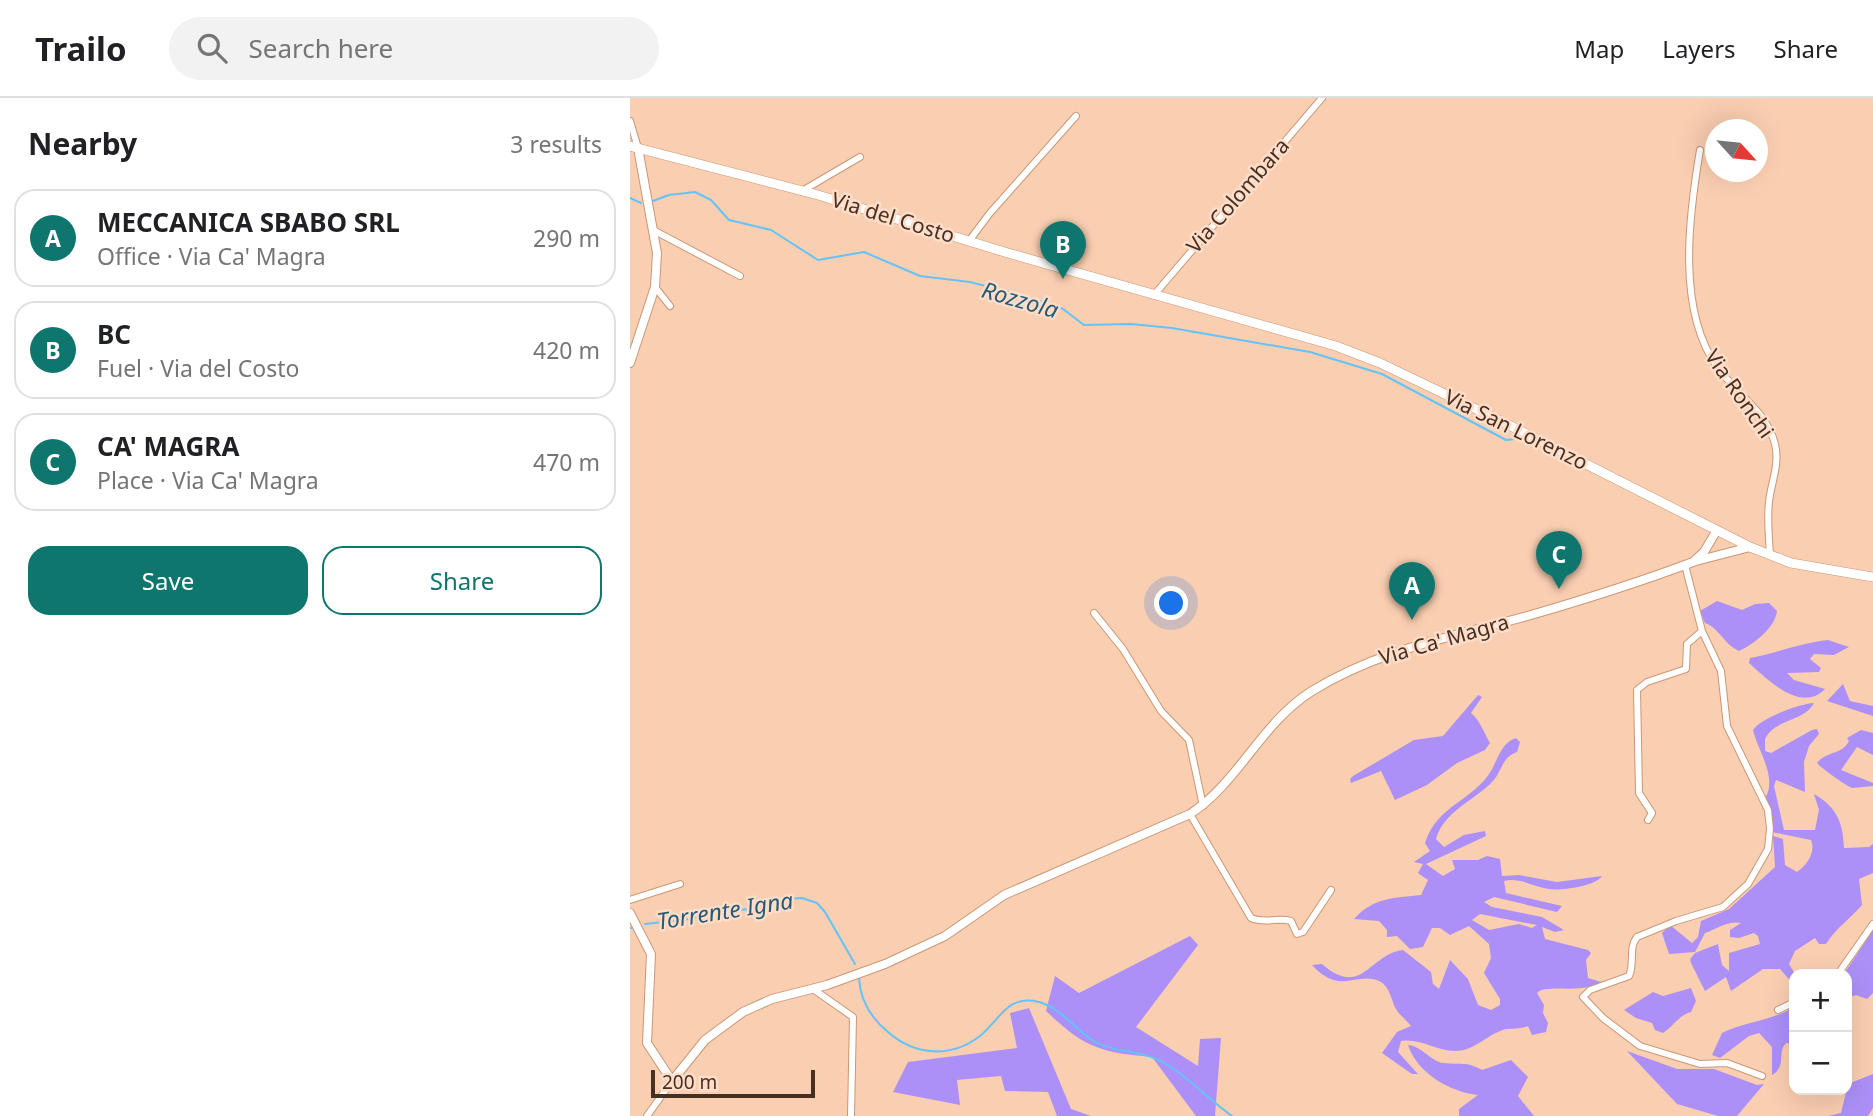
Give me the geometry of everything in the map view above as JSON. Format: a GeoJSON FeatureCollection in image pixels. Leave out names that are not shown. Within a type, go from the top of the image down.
{"type":"FeatureCollection","features":[{"type":"Feature","properties":{"kind":"main road","name":"Via del Costo"},"geometry":{"type":"LineString","coordinates":[[634,147],[802,191],[1154,295]]}},
{"type":"Feature","properties":{"kind":"main road","name":"Via San Lorenzo"},"geometry":{"type":"LineString","coordinates":[[1154,295],[1336,345],[1380,363],[1750,547],[1791,562],[1873,577]]}},
{"type":"Feature","properties":{"kind":"street","name":"Via Colombara"},"geometry":{"type":"LineString","coordinates":[[1154,295],[1322,98]]}},
{"type":"Feature","properties":{"kind":"street"},"geometry":{"type":"LineString","coordinates":[[969,241],[990,213],[1076,116]]}},
{"type":"Feature","properties":{"kind":"street"},"geometry":{"type":"LineString","coordinates":[[630,121],[655,231],[655,286],[630,363]]}},
{"type":"Feature","properties":{"kind":"street","name":"Via Ronchi"},"geometry":{"type":"LineString","coordinates":[[1700,150],[1690,239],[1694,320],[1717,367],[1757,412],[1775,445],[1776,469],[1769,501],[1770,555]]}},
{"type":"Feature","properties":{"kind":"street"},"geometry":{"type":"LineString","coordinates":[[802,191],[860,156]]}},
{"type":"Feature","properties":{"kind":"street"},"geometry":{"type":"LineString","coordinates":[[655,231],[740,276]]}},
{"type":"Feature","properties":{"kind":"street"},"geometry":{"type":"LineString","coordinates":[[655,286],[670,306]]}},
{"type":"Feature","properties":{"kind":"street"},"geometry":{"type":"LineString","coordinates":[[1715,556],[1725,549],[1722,532]]}},
{"type":"Feature","properties":{"kind":"street"},"geometry":{"type":"LineString","coordinates":[[1722,532],[1689,564],[1702,631],[1721,671],[1727,726],[1768,810],[1768,849],[1748,884],[1723,907],[1676,921],[1637,937],[1633,942],[1632,970],[1629,976],[1590,990],[1583,997],[1603,1018],[1640,1046],[1700,1064],[1727,1063],[1762,1076]]}},
{"type":"Feature","properties":{"kind":"street","name":"Via Ca' Magra"},"geometry":{"type":"LineString","coordinates":[[672,1081],[705,1040],[743,1012],[772,999],[813,989],[885,964],[945,936],[1004,895],[1190,814],[1203,806],[1290,705],[1339,677],[1388,654],[1459,632],[1531,615],[1750,547]]}},
{"type":"Feature","properties":{"kind":"street"},"geometry":{"type":"LineString","coordinates":[[1094,614],[1123,649],[1161,711],[1189,740],[1203,806]]}},
{"type":"Feature","properties":{"kind":"street"},"geometry":{"type":"LineString","coordinates":[[1648,820],[1652,813],[1639,793],[1637,690],[1647,682],[1686,669],[1687,644],[1702,631]]}},
{"type":"Feature","properties":{"kind":"street"},"geometry":{"type":"LineString","coordinates":[[1190,814],[1251,918],[1265,923],[1284,919],[1291,921],[1297,934],[1303,932],[1331,890]]}},
{"type":"Feature","properties":{"kind":"street"},"geometry":{"type":"LineString","coordinates":[[630,901],[680,884]]}},
{"type":"Feature","properties":{"kind":"street"},"geometry":{"type":"LineString","coordinates":[[630,913],[642,933],[652,961],[647,1044],[672,1081],[647,1116]]}},
{"type":"Feature","properties":{"kind":"street"},"geometry":{"type":"LineString","coordinates":[[1842,969],[1873,924]]}},
{"type":"Feature","properties":{"kind":"street"},"geometry":{"type":"LineString","coordinates":[[813,989],[853,1017],[851,1116]]}},
{"type":"Feature","properties":{"kind":"street"},"geometry":{"type":"LineString","coordinates":[[1778,1010],[1789,1004]]}},
{"type":"Feature","properties":{"kind":"shaded area"},"geometry":{"type":"Polygon","coordinates":[[[1717,601],[1742,610],[1755,604],[1769,603],[1777,611],[1763,635],[1739,651],[1705,623],[1700,611],[1717,601]]]}},
{"type":"Feature","properties":{"kind":"shaded area"},"geometry":{"type":"Polygon","coordinates":[[[1828,640],[1849,647],[1834,655],[1814,654],[1810,659],[1821,668],[1819,672],[1787,673],[1794,680],[1825,689],[1816,696],[1795,696],[1775,685],[1749,663],[1750,658],[1828,640]]]}},
{"type":"Feature","properties":{"kind":"shaded area"},"geometry":{"type":"Polygon","coordinates":[[[1843,684],[1850,701],[1873,706],[1873,716],[1827,701],[1843,684]]]}},
{"type":"Feature","properties":{"kind":"shaded area"},"geometry":{"type":"Polygon","coordinates":[[[1478,695],[1482,697],[1471,713],[1490,743],[1485,750],[1457,763],[1427,785],[1395,800],[1381,771],[1351,783],[1353,776],[1414,740],[1443,736],[1478,695]]]}},
{"type":"Feature","properties":{"kind":"shaded area"},"geometry":{"type":"Polygon","coordinates":[[[1814,703],[1804,714],[1776,727],[1765,739],[1765,751],[1771,753],[1812,730],[1817,729],[1819,734],[1809,746],[1804,762],[1805,792],[1776,780],[1774,786],[1784,830],[1815,830],[1819,810],[1814,794],[1828,804],[1837,816],[1844,848],[1869,847],[1873,844],[1873,873],[1859,879],[1862,905],[1826,944],[1819,944],[1815,938],[1795,951],[1789,964],[1792,969],[1789,969],[1789,979],[1780,969],[1763,969],[1731,991],[1726,977],[1705,991],[1691,963],[1690,959],[1695,953],[1718,944],[1722,965],[1729,971],[1729,953],[1760,944],[1758,936],[1754,933],[1739,938],[1730,937],[1730,930],[1741,923],[1732,923],[1705,933],[1695,952],[1669,954],[1662,933],[1670,925],[1692,943],[1698,937],[1701,921],[1729,909],[1775,867],[1773,836],[1783,839],[1785,865],[1797,872],[1807,862],[1812,849],[1811,840],[1772,832],[1765,798],[1768,773],[1753,730],[1781,712],[1814,703]]]}},
{"type":"Feature","properties":{"kind":"shaded area"},"geometry":{"type":"Polygon","coordinates":[[[1861,730],[1873,733],[1873,755],[1857,747],[1841,770],[1873,783],[1873,786],[1852,788],[1817,763],[1825,756],[1842,749],[1849,741],[1847,738],[1861,730]]]}},
{"type":"Feature","properties":{"kind":"shaded area"},"geometry":{"type":"Polygon","coordinates":[[[1516,738],[1520,742],[1517,752],[1505,761],[1493,781],[1446,821],[1436,839],[1444,847],[1464,835],[1485,831],[1486,836],[1426,864],[1443,876],[1455,869],[1452,860],[1478,860],[1487,856],[1500,859],[1502,876],[1519,875],[1557,882],[1602,876],[1593,883],[1561,889],[1543,888],[1516,880],[1504,881],[1506,893],[1562,906],[1557,912],[1494,897],[1484,902],[1492,907],[1542,917],[1564,930],[1555,932],[1542,927],[1545,939],[1588,950],[1591,953],[1586,960],[1588,978],[1601,982],[1584,988],[1548,989],[1537,993],[1544,1005],[1543,1013],[1548,1023],[1546,1032],[1532,1035],[1528,1026],[1506,1029],[1469,1048],[1455,1051],[1415,1041],[1401,1041],[1398,1052],[1418,1074],[1412,1074],[1382,1053],[1397,1032],[1411,1026],[1397,1011],[1386,986],[1371,979],[1331,979],[1312,965],[1322,964],[1336,974],[1356,976],[1391,953],[1403,950],[1431,972],[1433,984],[1439,989],[1450,960],[1468,979],[1478,1005],[1491,1010],[1500,1005],[1500,999],[1484,973],[1491,958],[1489,944],[1469,926],[1450,935],[1440,928],[1432,928],[1423,947],[1410,949],[1397,936],[1387,937],[1387,930],[1379,921],[1354,919],[1369,906],[1377,903],[1421,895],[1428,880],[1418,873],[1423,864],[1414,862],[1430,851],[1425,843],[1431,830],[1446,811],[1483,781],[1503,747],[1516,738]],[[1480,914],[1472,920],[1489,930],[1519,924],[1532,928],[1537,925],[1480,914]]]}},
{"type":"Feature","properties":{"kind":"shaded area"},"geometry":{"type":"Polygon","coordinates":[[[1873,930],[1873,993],[1867,999],[1852,996],[1852,969],[1847,969],[1873,930]]]}},
{"type":"Feature","properties":{"kind":"shaded area"},"geometry":{"type":"Polygon","coordinates":[[[1190,936],[1198,945],[1136,1027],[1198,1066],[1200,1039],[1221,1038],[1215,1116],[1196,1116],[1152,1057],[1119,1053],[1094,1046],[1072,1033],[1046,1011],[1055,976],[1079,993],[1190,936]]]}},
{"type":"Feature","properties":{"kind":"shaded area"},"geometry":{"type":"Polygon","coordinates":[[[1691,988],[1696,1001],[1691,1012],[1663,1033],[1655,1030],[1652,1023],[1636,1018],[1624,1010],[1653,992],[1663,996],[1691,988]]]}},
{"type":"Feature","properties":{"kind":"shaded area"},"geometry":{"type":"Polygon","coordinates":[[[1029,1008],[1071,1109],[1091,1116],[1057,1116],[1048,1092],[1005,1091],[1001,1076],[957,1080],[960,1105],[893,1092],[908,1062],[1017,1048],[1010,1013],[1029,1008]]]}},
{"type":"Feature","properties":{"kind":"shaded area"},"geometry":{"type":"Polygon","coordinates":[[[1789,1009],[1789,1044],[1783,1047],[1780,1066],[1772,1075],[1772,1047],[1759,1033],[1749,1036],[1720,1058],[1712,1055],[1722,1033],[1789,1009]]]}},
{"type":"Feature","properties":{"kind":"shaded area"},"geometry":{"type":"Polygon","coordinates":[[[1408,1045],[1418,1048],[1439,1062],[1467,1064],[1482,1070],[1511,1060],[1528,1077],[1518,1096],[1534,1116],[1459,1116],[1459,1109],[1478,1095],[1457,1090],[1436,1079],[1419,1064],[1408,1045]]]}},
{"type":"Feature","properties":{"kind":"shaded area"},"geometry":{"type":"Polygon","coordinates":[[[1627,1051],[1677,1069],[1714,1069],[1757,1085],[1764,1084],[1737,1116],[1718,1116],[1677,1104],[1627,1051]]]}},
{"type":"Feature","properties":{"kind":"shaded area"},"geometry":{"type":"Polygon","coordinates":[[[1873,1074],[1873,1108],[1868,1116],[1828,1116],[1841,1113],[1845,1095],[1852,1095],[1852,1082],[1873,1074]]]}},
{"type":"Feature","properties":{"kind":"waterway","name":"Rozzola"},"geometry":{"type":"LineString","coordinates":[[653,201],[669,195],[695,192],[711,200],[729,220],[771,230],[818,260],[864,252],[920,276],[970,282],[1028,297],[1063,309],[1084,325],[1131,324],[1172,328],[1310,352],[1382,374],[1506,440],[1515,439]]}},
{"type":"Feature","properties":{"kind":"waterway","name":"Rozzola"},"geometry":{"type":"LineString","coordinates":[[630,198],[641,203]]}},
{"type":"Feature","properties":{"kind":"waterway","name":"Torrente Igna"},"geometry":{"type":"LineString","coordinates":[[645,924],[690,919],[707,913],[750,909],[787,899],[802,898],[817,903],[825,912],[855,964]]}},
{"type":"Feature","properties":{"kind":"waterway","name":"Torrente Igna"},"geometry":{"type":"LineString","coordinates":[[859,978],[864,1001],[876,1021],[909,1046],[932,1051],[957,1048],[980,1036],[1012,1005],[1019,1002],[1039,1002],[1055,1009],[1095,1042],[1161,1061],[1232,1116]]}},
{"type":"Feature","properties":{"kind":"place","name":"BC"},"geometry":{"type":"Point","coordinates":[1063,279]}},
{"type":"Feature","properties":{"kind":"place","name":"CA' MAGRA"},"geometry":{"type":"Point","coordinates":[1559,589]}},
{"type":"Feature","properties":{"kind":"place","name":"MECCANICA SBABO SRL"},"geometry":{"type":"Point","coordinates":[1412,620]}}]}
